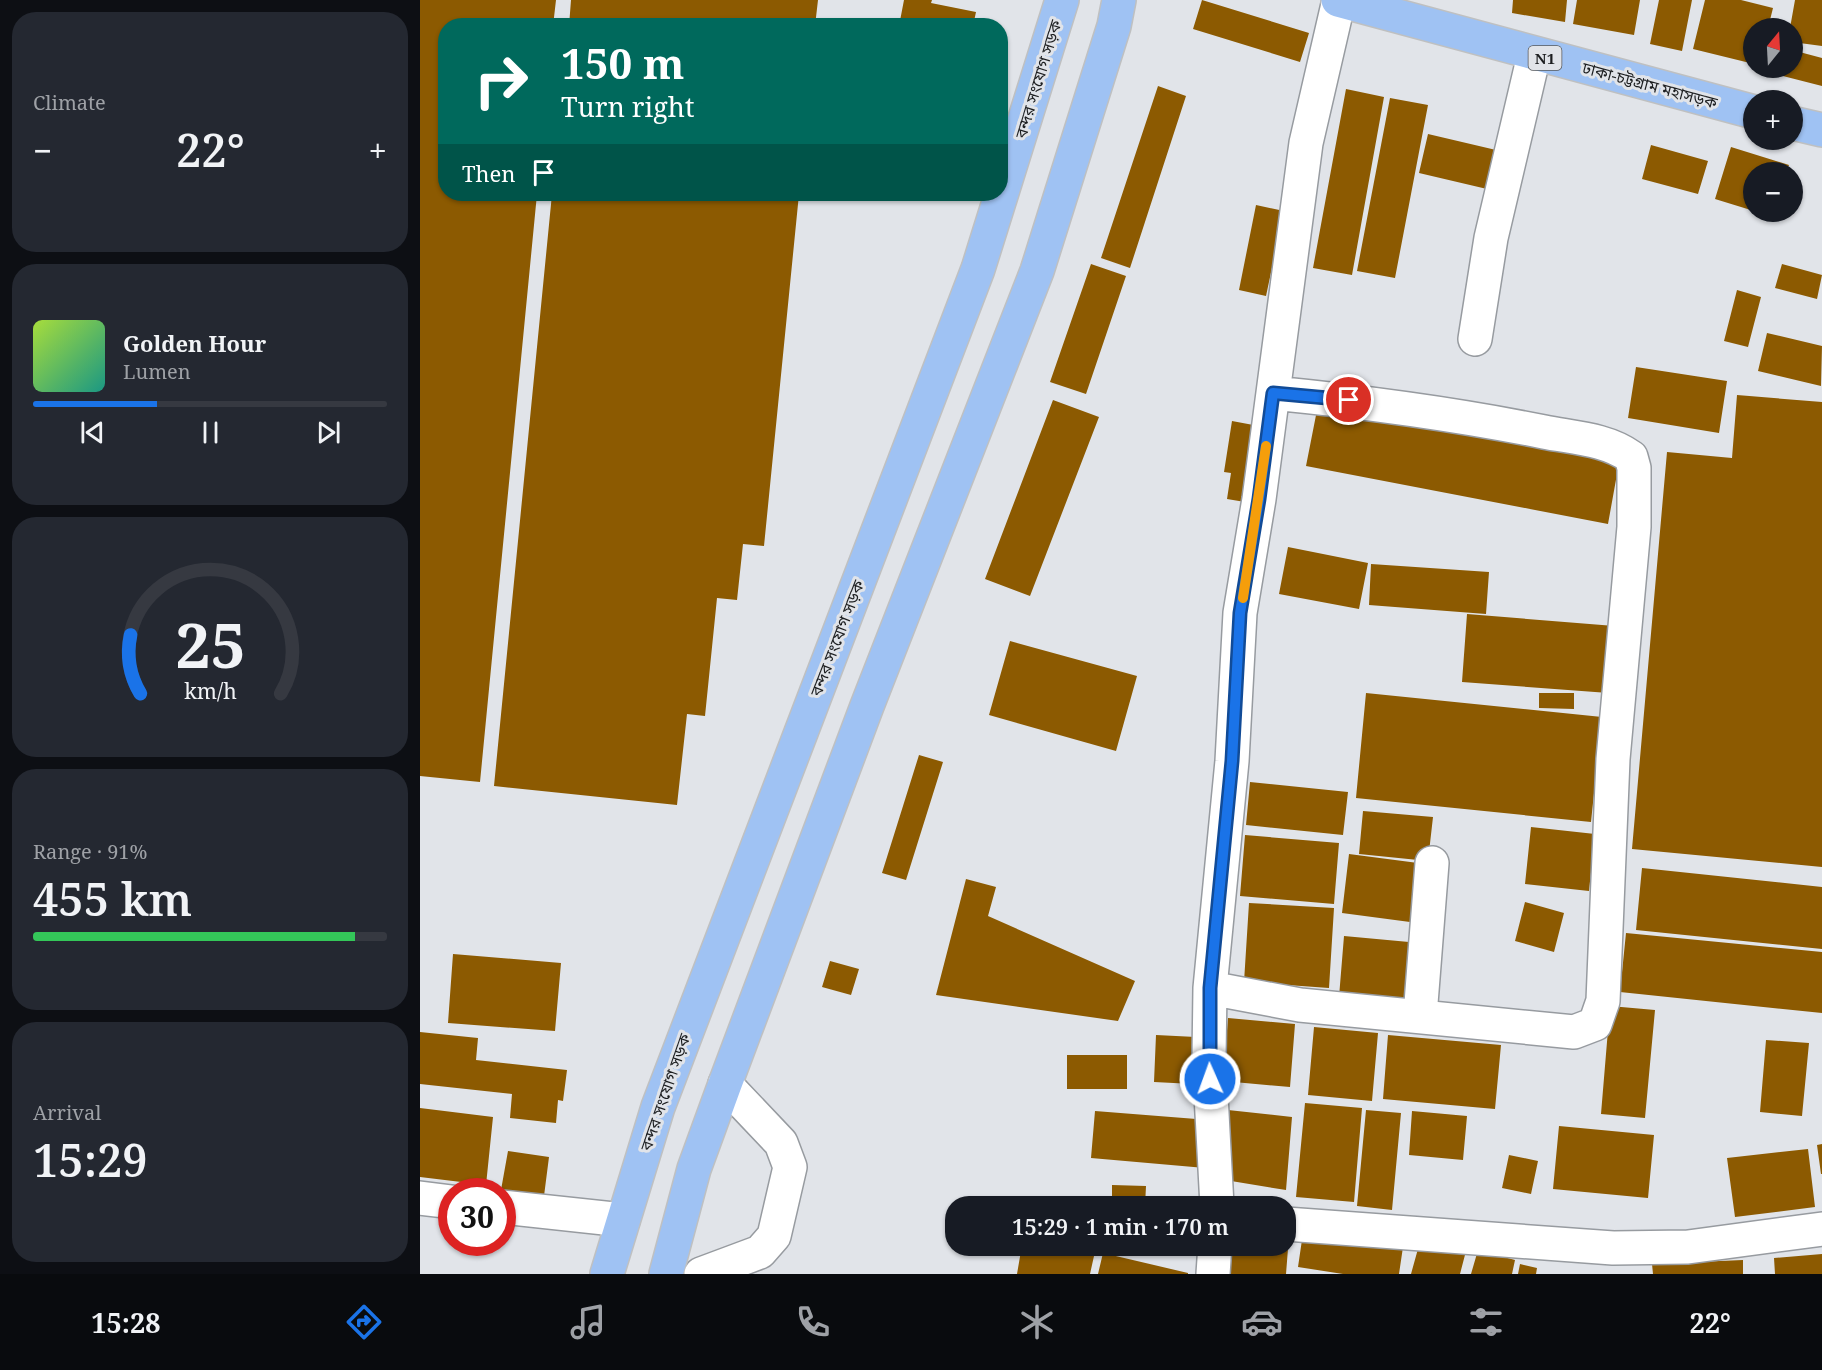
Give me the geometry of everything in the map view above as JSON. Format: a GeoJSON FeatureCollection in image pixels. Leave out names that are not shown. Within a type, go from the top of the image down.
{"type":"FeatureCollection","features":[{"type":"Feature","properties":{"kind":"highway","name":"বন্দর সংযোগ সড়ক"},"geometry":{"type":"LineString","coordinates":[[1008,173],[1062,0]]}},
{"type":"Feature","properties":{"kind":"highway"},"geometry":{"type":"LineString","coordinates":[[666,1274],[694,1169],[725,1084],[867,706],[1037,271],[1119,0]]}},
{"type":"Feature","properties":{"kind":"highway","name":"ঢাকা-চট্টগ্রাম মহাসড়ক"},"geometry":{"type":"LineString","coordinates":[[1338,0],[1534,55],[1743,109]]}},
{"type":"Feature","properties":{"kind":"highway"},"geometry":{"type":"LineString","coordinates":[[1803,126],[1822,130]]}},
{"type":"Feature","properties":{"kind":"highway","name":"বন্দর সংযোগ সড়ক"},"geometry":{"type":"LineString","coordinates":[[607,1274],[658,1107],[978,269],[999,201]]}},
{"type":"Feature","properties":{"kind":"street"},"geometry":{"type":"LineString","coordinates":[[1216,1196],[1209,1058],[1210,988],[1232,761],[1240,613],[1259,499],[1306,143],[1338,0]]}},
{"type":"Feature","properties":{"kind":"street"},"geometry":{"type":"LineString","coordinates":[[1474,339],[1491,238],[1534,55]]}},
{"type":"Feature","properties":{"kind":"street"},"geometry":{"type":"LineString","coordinates":[[1210,988],[1300,1005],[1574,1032],[1595,1024],[1603,1001],[1613,759],[1634,527],[1634,468],[1630,457],[1614,446],[1519,427],[1372,404],[1273,393]]}},
{"type":"Feature","properties":{"kind":"street"},"geometry":{"type":"LineString","coordinates":[[1419,1016],[1432,863]]}},
{"type":"Feature","properties":{"kind":"street"},"geometry":{"type":"LineString","coordinates":[[701,1274],[760,1252],[774,1236],[790,1167],[781,1143],[725,1084]]}},
{"type":"Feature","properties":{"kind":"street"},"geometry":{"type":"LineString","coordinates":[[420,1198],[438,1200]]}},
{"type":"Feature","properties":{"kind":"street"},"geometry":{"type":"LineString","coordinates":[[516,1209],[623,1220]]}},
{"type":"Feature","properties":{"kind":"street"},"geometry":{"type":"LineString","coordinates":[[1296,1225],[1611,1261],[1688,1246],[1822,1229]]}},
{"type":"Feature","properties":{"kind":"street"},"geometry":{"type":"LineString","coordinates":[[1212,1274],[1214,1256]]}},
{"type":"Feature","properties":{"kind":"building"},"geometry":{"type":"Polygon","coordinates":[[[420,0],[556,0],[554,18],[438,18],[438,201],[536,201],[480,782],[420,776],[420,0]]]}},
{"type":"Feature","properties":{"kind":"building"},"geometry":{"type":"Polygon","coordinates":[[[571,0],[818,0],[816,18],[570,18],[571,0]]]}},
{"type":"Feature","properties":{"kind":"building"},"geometry":{"type":"Polygon","coordinates":[[[904,0],[932,0],[931,3],[976,12],[975,18],[901,18],[904,0]]]}},
{"type":"Feature","properties":{"kind":"building"},"geometry":{"type":"Polygon","coordinates":[[[1202,0],[1309,33],[1300,62],[1193,29],[1202,0]]]}},
{"type":"Feature","properties":{"kind":"building"},"geometry":{"type":"Polygon","coordinates":[[[1513,0],[1567,0],[1565,22],[1512,13],[1513,0]]]}},
{"type":"Feature","properties":{"kind":"building"},"geometry":{"type":"Polygon","coordinates":[[[1577,0],[1640,0],[1634,35],[1573,24],[1577,0]]]}},
{"type":"Feature","properties":{"kind":"building"},"geometry":{"type":"Polygon","coordinates":[[[1659,0],[1692,0],[1682,51],[1650,44],[1659,0]]]}},
{"type":"Feature","properties":{"kind":"building"},"geometry":{"type":"Polygon","coordinates":[[[1705,0],[1741,0],[1773,8],[1770,18],[1743,18],[1743,61],[1693,49],[1705,0]]]}},
{"type":"Feature","properties":{"kind":"building"},"geometry":{"type":"Polygon","coordinates":[[[1795,0],[1822,0],[1822,46],[1803,43],[1803,18],[1792,18],[1795,0]]]}},
{"type":"Feature","properties":{"kind":"building"},"geometry":{"type":"Polygon","coordinates":[[[1803,53],[1822,58],[1822,86],[1791,78],[1803,78],[1803,53]]]}},
{"type":"Feature","properties":{"kind":"building"},"geometry":{"type":"Polygon","coordinates":[[[1158,86],[1186,96],[1130,268],[1101,258],[1158,86]]]}},
{"type":"Feature","properties":{"kind":"building"},"geometry":{"type":"Polygon","coordinates":[[[1346,89],[1384,97],[1352,275],[1313,268],[1346,89]]]}},
{"type":"Feature","properties":{"kind":"building"},"geometry":{"type":"Polygon","coordinates":[[[1390,98],[1428,105],[1395,278],[1357,271],[1390,98]]]}},
{"type":"Feature","properties":{"kind":"building"},"geometry":{"type":"Polygon","coordinates":[[[1428,134],[1496,150],[1487,189],[1419,173],[1428,134]]]}},
{"type":"Feature","properties":{"kind":"building"},"geometry":{"type":"Polygon","coordinates":[[[1651,145],[1708,161],[1698,194],[1642,179],[1651,145]]]}},
{"type":"Feature","properties":{"kind":"building"},"geometry":{"type":"Polygon","coordinates":[[[1731,147],[1779,162],[1743,162],[1743,208],[1715,199],[1731,147]]]}},
{"type":"Feature","properties":{"kind":"building"},"geometry":{"type":"Polygon","coordinates":[[[551,201],[798,201],[764,546],[743,544],[737,600],[717,598],[705,716],[687,714],[677,805],[494,786],[551,201]]]}},
{"type":"Feature","properties":{"kind":"building"},"geometry":{"type":"Polygon","coordinates":[[[1256,205],[1284,211],[1266,296],[1239,290],[1256,205]]]}},
{"type":"Feature","properties":{"kind":"building"},"geometry":{"type":"Polygon","coordinates":[[[1091,264],[1126,276],[1086,394],[1050,382],[1091,264]]]}},
{"type":"Feature","properties":{"kind":"building"},"geometry":{"type":"Polygon","coordinates":[[[1782,264],[1822,275],[1817,299],[1775,288],[1782,264]]]}},
{"type":"Feature","properties":{"kind":"building"},"geometry":{"type":"Polygon","coordinates":[[[1737,290],[1761,297],[1748,347],[1724,341],[1737,290]]]}},
{"type":"Feature","properties":{"kind":"building"},"geometry":{"type":"Polygon","coordinates":[[[1767,333],[1822,346],[1821,386],[1758,371],[1767,333]]]}},
{"type":"Feature","properties":{"kind":"building"},"geometry":{"type":"Polygon","coordinates":[[[1636,367],[1727,381],[1719,433],[1628,418],[1636,367]]]}},
{"type":"Feature","properties":{"kind":"building"},"geometry":{"type":"Polygon","coordinates":[[[1737,395],[1822,402],[1822,867],[1632,849],[1667,452],[1732,458],[1737,395]]]}},
{"type":"Feature","properties":{"kind":"building"},"geometry":{"type":"Polygon","coordinates":[[[1053,400],[1099,417],[1030,596],[985,579],[1053,400]]]}},
{"type":"Feature","properties":{"kind":"building"},"geometry":{"type":"Polygon","coordinates":[[[1318,405],[1619,463],[1608,524],[1306,466],[1318,405]]]}},
{"type":"Feature","properties":{"kind":"building"},"geometry":{"type":"Polygon","coordinates":[[[1232,421],[1264,427],[1251,503],[1227,499],[1231,473],[1224,472],[1232,421]]]}},
{"type":"Feature","properties":{"kind":"building"},"geometry":{"type":"Polygon","coordinates":[[[1288,547],[1368,563],[1359,609],[1279,594],[1288,547]]]}},
{"type":"Feature","properties":{"kind":"building"},"geometry":{"type":"Polygon","coordinates":[[[1371,564],[1489,572],[1486,614],[1369,605],[1371,564]]]}},
{"type":"Feature","properties":{"kind":"building"},"geometry":{"type":"Polygon","coordinates":[[[1467,614],[1627,627],[1622,694],[1462,682],[1467,614]]]}},
{"type":"Feature","properties":{"kind":"building"},"geometry":{"type":"Polygon","coordinates":[[[1010,641],[1137,676],[1116,751],[989,715],[1010,641]]]}},
{"type":"Feature","properties":{"kind":"building"},"geometry":{"type":"Polygon","coordinates":[[[1366,693],[1602,717],[1591,822],[1356,798],[1366,693]]]}},
{"type":"Feature","properties":{"kind":"building"},"geometry":{"type":"Polygon","coordinates":[[[1539,693],[1574,693],[1574,709],[1539,708],[1539,693]]]}},
{"type":"Feature","properties":{"kind":"building"},"geometry":{"type":"Polygon","coordinates":[[[919,755],[943,762],[906,880],[882,873],[919,755]]]}},
{"type":"Feature","properties":{"kind":"building"},"geometry":{"type":"Polygon","coordinates":[[[1250,782],[1348,792],[1343,835],[1246,825],[1250,782]]]}},
{"type":"Feature","properties":{"kind":"building"},"geometry":{"type":"Polygon","coordinates":[[[1363,811],[1433,817],[1428,861],[1359,854],[1363,811]]]}},
{"type":"Feature","properties":{"kind":"building"},"geometry":{"type":"Polygon","coordinates":[[[1531,827],[1595,834],[1589,891],[1525,884],[1531,827]]]}},
{"type":"Feature","properties":{"kind":"building"},"geometry":{"type":"Polygon","coordinates":[[[1245,835],[1339,843],[1334,904],[1240,896],[1245,835]]]}},
{"type":"Feature","properties":{"kind":"building"},"geometry":{"type":"Polygon","coordinates":[[[1349,854],[1418,863],[1410,922],[1342,913],[1349,854]]]}},
{"type":"Feature","properties":{"kind":"building"},"geometry":{"type":"Polygon","coordinates":[[[1642,868],[1822,887],[1822,949],[1636,930],[1642,868]]]}},
{"type":"Feature","properties":{"kind":"building"},"geometry":{"type":"Polygon","coordinates":[[[966,879],[996,887],[988,916],[1135,981],[1118,1021],[936,995],[966,879]]]}},
{"type":"Feature","properties":{"kind":"building"},"geometry":{"type":"Polygon","coordinates":[[[1525,902],[1564,913],[1554,952],[1515,941],[1525,902]]]}},
{"type":"Feature","properties":{"kind":"building"},"geometry":{"type":"Polygon","coordinates":[[[1249,903],[1334,908],[1329,988],[1244,982],[1249,903]]]}},
{"type":"Feature","properties":{"kind":"building"},"geometry":{"type":"Polygon","coordinates":[[[1626,933],[1822,952],[1822,1013],[1620,992],[1626,933]]]}},
{"type":"Feature","properties":{"kind":"building"},"geometry":{"type":"Polygon","coordinates":[[[1344,936],[1409,942],[1404,1002],[1339,997],[1344,936]]]}},
{"type":"Feature","properties":{"kind":"building"},"geometry":{"type":"Polygon","coordinates":[[[453,954],[561,963],[555,1031],[448,1023],[453,954]]]}},
{"type":"Feature","properties":{"kind":"building"},"geometry":{"type":"Polygon","coordinates":[[[830,961],[859,969],[851,995],[822,987],[830,961]]]}},
{"type":"Feature","properties":{"kind":"building"},"geometry":{"type":"Polygon","coordinates":[[[1610,1006],[1655,1010],[1645,1118],[1601,1114],[1610,1006]]]}},
{"type":"Feature","properties":{"kind":"building"},"geometry":{"type":"Polygon","coordinates":[[[1228,1018],[1295,1024],[1290,1087],[1223,1081],[1228,1018]]]}},
{"type":"Feature","properties":{"kind":"building"},"geometry":{"type":"Polygon","coordinates":[[[1314,1027],[1378,1033],[1372,1101],[1308,1095],[1314,1027]]]}},
{"type":"Feature","properties":{"kind":"building"},"geometry":{"type":"Polygon","coordinates":[[[420,1032],[478,1038],[476,1060],[567,1070],[563,1101],[558,1100],[556,1123],[510,1118],[512,1094],[420,1084],[420,1032]]]}},
{"type":"Feature","properties":{"kind":"building"},"geometry":{"type":"Polygon","coordinates":[[[1156,1035],[1196,1037],[1193,1084],[1154,1082],[1156,1035]]]}},
{"type":"Feature","properties":{"kind":"building"},"geometry":{"type":"Polygon","coordinates":[[[1388,1035],[1501,1045],[1495,1109],[1383,1099],[1388,1035]]]}},
{"type":"Feature","properties":{"kind":"building"},"geometry":{"type":"Polygon","coordinates":[[[1766,1040],[1809,1043],[1802,1116],[1760,1112],[1766,1040]]]}},
{"type":"Feature","properties":{"kind":"building"},"geometry":{"type":"Polygon","coordinates":[[[1067,1055],[1127,1055],[1127,1089],[1067,1089],[1067,1055]]]}},
{"type":"Feature","properties":{"kind":"building"},"geometry":{"type":"Polygon","coordinates":[[[1305,1103],[1362,1108],[1354,1202],[1296,1197],[1305,1103]]]}},
{"type":"Feature","properties":{"kind":"building"},"geometry":{"type":"Polygon","coordinates":[[[420,1108],[493,1117],[487,1178],[438,1179],[420,1177],[420,1108]]]}},
{"type":"Feature","properties":{"kind":"building"},"geometry":{"type":"Polygon","coordinates":[[[1228,1110],[1292,1117],[1286,1190],[1225,1180],[1228,1110]]]}},
{"type":"Feature","properties":{"kind":"building"},"geometry":{"type":"Polygon","coordinates":[[[1366,1110],[1401,1113],[1392,1210],[1357,1206],[1366,1110]]]}},
{"type":"Feature","properties":{"kind":"building"},"geometry":{"type":"Polygon","coordinates":[[[1095,1111],[1209,1120],[1205,1168],[1091,1158],[1095,1111]]]}},
{"type":"Feature","properties":{"kind":"building"},"geometry":{"type":"Polygon","coordinates":[[[1412,1111],[1467,1116],[1463,1160],[1409,1155],[1412,1111]]]}},
{"type":"Feature","properties":{"kind":"building"},"geometry":{"type":"Polygon","coordinates":[[[1559,1126],[1654,1135],[1648,1198],[1553,1189],[1559,1126]]]}},
{"type":"Feature","properties":{"kind":"building"},"geometry":{"type":"Polygon","coordinates":[[[1822,1144],[1822,1174],[1821,1174],[1817,1145],[1822,1144]]]}},
{"type":"Feature","properties":{"kind":"building"},"geometry":{"type":"Polygon","coordinates":[[[1808,1149],[1815,1207],[1735,1217],[1727,1158],[1808,1149]]]}},
{"type":"Feature","properties":{"kind":"building"},"geometry":{"type":"Polygon","coordinates":[[[508,1151],[549,1157],[544,1196],[516,1192],[516,1178],[503,1178],[508,1151]]]}},
{"type":"Feature","properties":{"kind":"building"},"geometry":{"type":"Polygon","coordinates":[[[1509,1155],[1538,1161],[1531,1194],[1502,1188],[1509,1155]]]}},
{"type":"Feature","properties":{"kind":"building"},"geometry":{"type":"Polygon","coordinates":[[[1112,1185],[1146,1186],[1146,1196],[1112,1196],[1112,1185]]]}},
{"type":"Feature","properties":{"kind":"building"},"geometry":{"type":"Polygon","coordinates":[[[1303,1233],[1403,1247],[1399,1274],[1343,1274],[1298,1267],[1303,1233]]]}},
{"type":"Feature","properties":{"kind":"building"},"geometry":{"type":"Polygon","coordinates":[[[1421,1238],[1466,1251],[1460,1274],[1411,1274],[1421,1238]]]}},
{"type":"Feature","properties":{"kind":"building"},"geometry":{"type":"Polygon","coordinates":[[[1478,1250],[1515,1260],[1512,1274],[1471,1274],[1478,1250]]]}},
{"type":"Feature","properties":{"kind":"building"},"geometry":{"type":"Polygon","coordinates":[[[1822,1254],[1822,1274],[1775,1274],[1774,1258],[1822,1254]]]}},
{"type":"Feature","properties":{"kind":"building"},"geometry":{"type":"Polygon","coordinates":[[[1020,1256],[1094,1256],[1090,1274],[1017,1274],[1020,1256]]]}},
{"type":"Feature","properties":{"kind":"building"},"geometry":{"type":"Polygon","coordinates":[[[1102,1256],[1116,1256],[1188,1273],[1188,1274],[1098,1274],[1102,1256]]]}},
{"type":"Feature","properties":{"kind":"building"},"geometry":{"type":"Polygon","coordinates":[[[1216,1256],[1287,1256],[1286,1274],[1214,1274],[1216,1256]]]}},
{"type":"Feature","properties":{"kind":"building"},"geometry":{"type":"Polygon","coordinates":[[[1743,1260],[1743,1274],[1653,1274],[1652,1264],[1743,1260]]]}},
{"type":"Feature","properties":{"kind":"building"},"geometry":{"type":"Polygon","coordinates":[[[1520,1264],[1537,1268],[1536,1274],[1518,1274],[1520,1264]]]}},
{"type":"Feature","properties":{"kind":"slow traffic"},"geometry":{"type":"LineString","coordinates":[[1243,598],[1266,446]]}},
{"type":"Feature","properties":{"kind":"route"},"geometry":{"type":"LineString","coordinates":[[1210,1079],[1210,988],[1232,761],[1240,613],[1259,499],[1273,393],[1349,400]]}}]}
